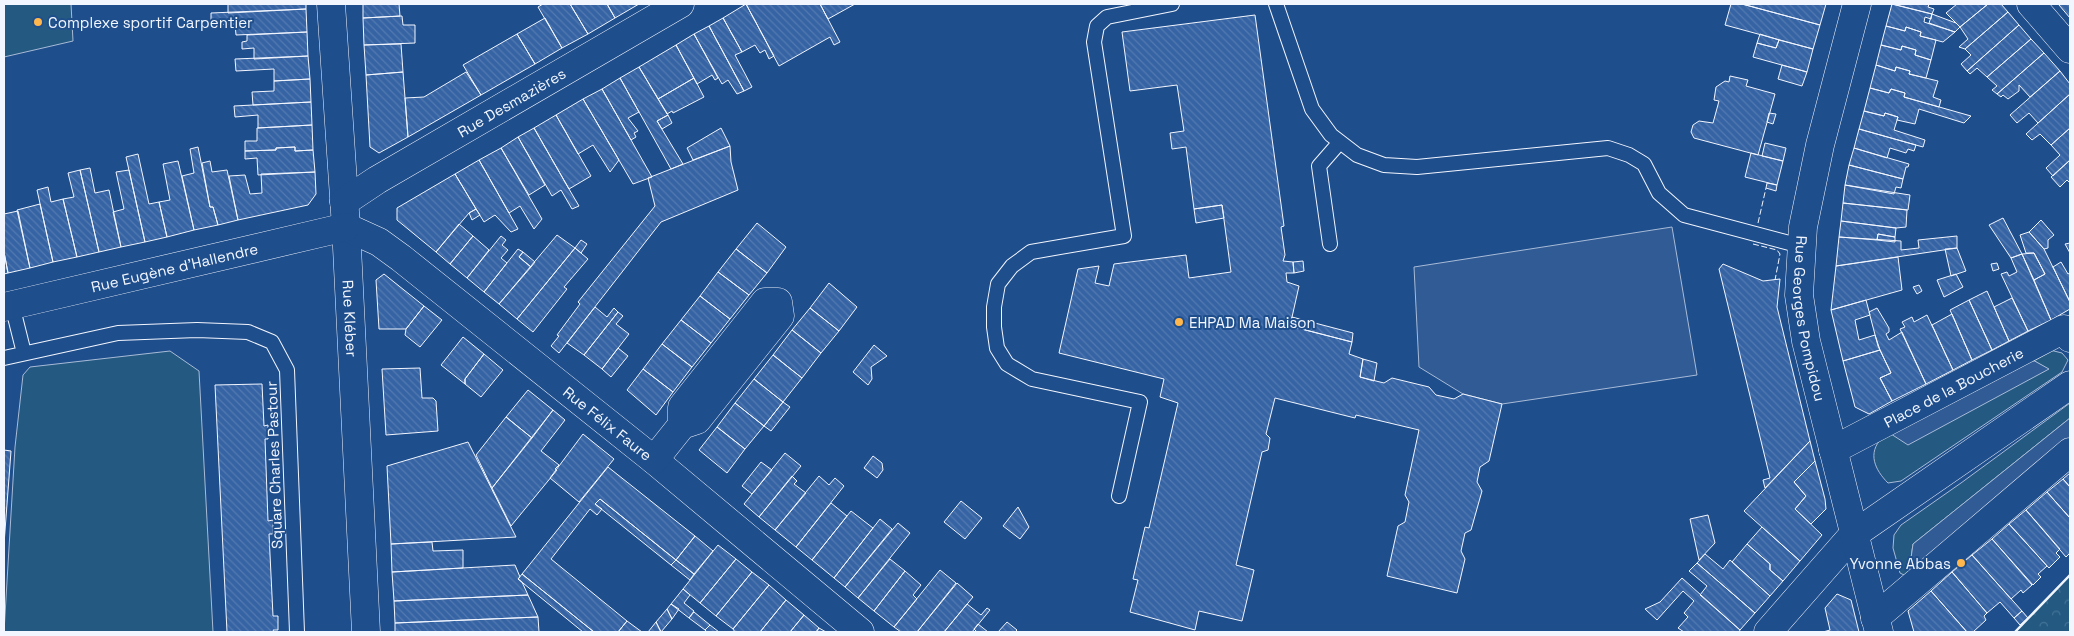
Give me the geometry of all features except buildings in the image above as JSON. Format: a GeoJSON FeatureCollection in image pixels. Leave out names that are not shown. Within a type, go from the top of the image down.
{"type":"FeatureCollection","features":[{"type":"Feature","properties":{"kind":"street","name":"Rue Kléber"},"geometry":{"type":"LineString","coordinates":[[331,4],[345,214],[366,632]]}},
{"type":"Feature","properties":{"kind":"street","name":"Rue Desmazières"},"geometry":{"type":"LineString","coordinates":[[345,214],[394,170],[680,4]]}},
{"type":"Feature","properties":{"kind":"street","name":"Rue Georges Pompidou"},"geometry":{"type":"LineString","coordinates":[[1857,4],[1820,145],[1808,199],[1801,246],[1799,280],[1801,312],[1853,535],[1877,625]]}},
{"type":"Feature","properties":{"kind":"street"},"geometry":{"type":"LineString","coordinates":[[2031,4],[2070,49]]}},
{"type":"Feature","properties":{"kind":"street","name":"Rue Eugène d'Hallendre"},"geometry":{"type":"LineString","coordinates":[[8,306],[345,214]]}},
{"type":"Feature","properties":{"kind":"street","name":"Rue Félix Faure"},"geometry":{"type":"LineString","coordinates":[[345,214],[654,460],[860,632]]}},
{"type":"Feature","properties":{"kind":"street","name":"Place de la Boucherie"},"geometry":{"type":"LineString","coordinates":[[1833,450],[2064,329],[2070,338]]}},
{"type":"Feature","properties":{"kind":"street"},"geometry":{"type":"LineString","coordinates":[[1768,632],[1853,535],[2070,385]]}},
{"type":"Feature","properties":{"kind":"street"},"geometry":{"type":"LineString","coordinates":[[654,460],[682,425]]}},
{"type":"Feature","properties":{"kind":"street"},"geometry":{"type":"LineString","coordinates":[[1877,625],[2070,452]]}},
{"type":"Feature","properties":{"kind":"lane"},"geometry":{"type":"LineString","coordinates":[[1119,496],[1140,402],[1032,379],[1007,364],[997,348],[994,307],[998,284],[1012,266],[1031,252],[1124,236],[1094,42],[1097,26],[1107,17],[1172,4]]}},
{"type":"Feature","properties":{"kind":"lane"},"geometry":{"type":"LineString","coordinates":[[1276,4],[1312,110],[1331,135],[1357,155],[1384,166],[1417,167],[1608,148],[1629,155],[1644,164],[1659,193],[1684,215],[1801,246]]}},
{"type":"Feature","properties":{"kind":"lane"},"geometry":{"type":"LineString","coordinates":[[1330,244],[1319,166],[1340,142]]}},
{"type":"Feature","properties":{"kind":"lane"},"geometry":{"type":"LineString","coordinates":[[8,306],[24,353]]}},
{"type":"Feature","properties":{"kind":"lane","name":"Square Charles Pastour"},"geometry":{"type":"LineString","coordinates":[[4,358],[118,333],[196,330],[248,332],[272,342],[287,370],[297,632]]}},
{"type":"Feature","properties":{"kind":"green space","name":"Complexe sportif Carpentier"},"geometry":{"type":"Polygon","coordinates":[[[4,4],[71,4],[73,41],[4,57],[4,4]]]}},
{"type":"Feature","properties":{"kind":"green space"},"geometry":{"type":"Polygon","coordinates":[[[2050,350],[2062,353],[2068,360],[2062,372],[1901,481],[1888,483],[1879,473],[1874,461],[1874,455],[1877,444],[1882,438],[2048,369],[2031,359],[2050,350]]]}},
{"type":"Feature","properties":{"kind":"green space"},"geometry":{"type":"Polygon","coordinates":[[[170,351],[199,371],[213,632],[4,632],[15,447],[23,375],[30,367],[170,351]]]}},
{"type":"Feature","properties":{"kind":"green space"},"geometry":{"type":"Polygon","coordinates":[[[2070,403],[2070,418],[1913,544],[1909,572],[1904,575],[1900,573],[1893,548],[1894,535],[1901,525],[2070,403]]]}},
{"type":"Feature","properties":{"kind":"green space"},"geometry":{"type":"Polygon","coordinates":[[[2070,575],[2070,632],[2015,632],[2070,575]]]}},
{"type":"Feature","properties":{"kind":"shaded area"},"geometry":{"type":"Polygon","coordinates":[[[1672,227],[1697,375],[1502,404],[1463,394],[1419,367],[1414,267],[1672,227]]]}},
{"type":"Feature","properties":{"kind":"shaded area"},"geometry":{"type":"Polygon","coordinates":[[[2031,359],[2049,369],[1908,445],[1891,434],[2031,359]]]}},
{"type":"Feature","properties":{"kind":"shaded area"},"geometry":{"type":"Polygon","coordinates":[[[2070,418],[2070,441],[1909,572],[1913,544],[2070,418]]]}},
{"type":"Feature","properties":{"kind":"fence"},"geometry":{"type":"LineString","coordinates":[[1758,223],[1766,188]]}},
{"type":"Feature","properties":{"kind":"fence"},"geometry":{"type":"LineString","coordinates":[[1753,244],[1777,250],[1780,254],[1775,280]]}},
{"type":"Feature","properties":{"kind":"wall"},"geometry":{"type":"LineString","coordinates":[[2015,632],[2070,575]]}},
{"type":"Feature","properties":{"kind":"place","name":"Complexe sportif Carpentier"},"geometry":{"type":"Point","coordinates":[38,22]}},
{"type":"Feature","properties":{"kind":"place","name":"EHPAD Ma Maison"},"geometry":{"type":"Point","coordinates":[1179,322]}},
{"type":"Feature","properties":{"kind":"place","name":"Yvonne Abbas"},"geometry":{"type":"Point","coordinates":[1961,563]}}]}
